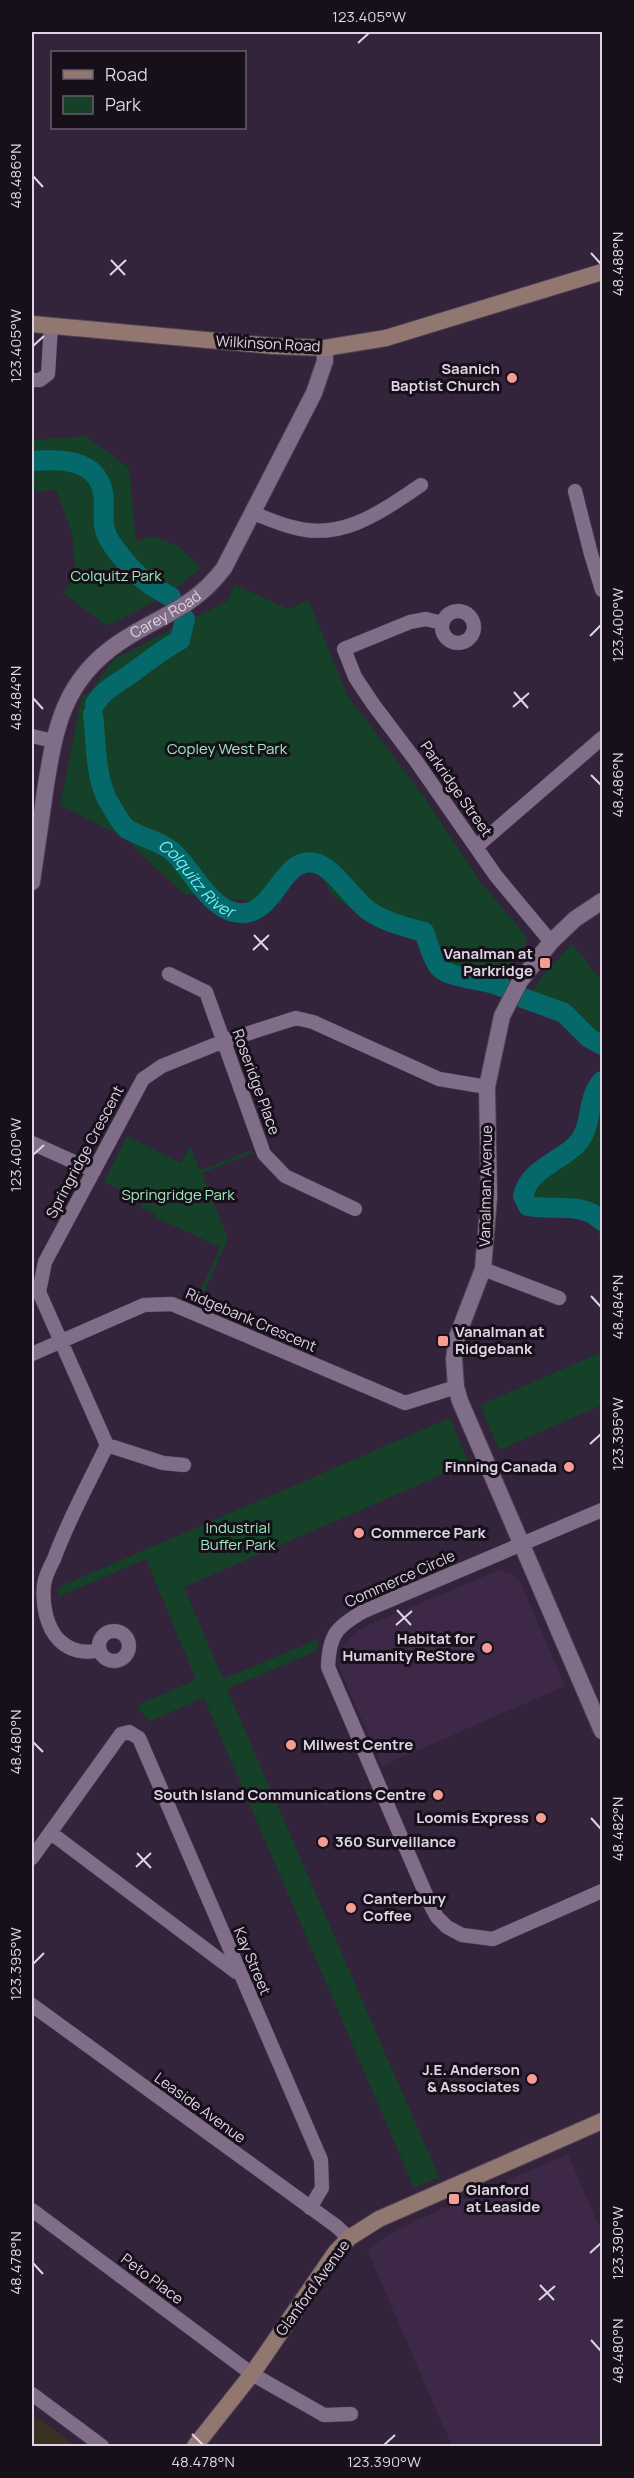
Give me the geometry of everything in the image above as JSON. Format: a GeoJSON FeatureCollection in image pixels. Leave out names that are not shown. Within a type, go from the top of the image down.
{"type":"FeatureCollection","features":[{"type":"Feature","properties":{"kind":"main road","name":"Wilkinson Road"},"geometry":{"type":"LineString","coordinates":[[32,324],[248,344],[325,348],[386,338],[603,272]]}},
{"type":"Feature","properties":{"kind":"main road","name":"Glanford Avenue"},"geometry":{"type":"LineString","coordinates":[[195,2446],[252,2374],[335,2253],[349,2238],[379,2219],[603,2121]]}},
{"type":"Feature","properties":{"kind":"street"},"geometry":{"type":"LineString","coordinates":[[32,380],[40,380],[49,369],[48,351],[51,325]]}},
{"type":"Feature","properties":{"kind":"street","name":"Carey Road"},"geometry":{"type":"LineString","coordinates":[[32,882],[53,741],[69,695],[87,670],[112,647],[188,604],[211,584],[232,553],[314,393],[325,361],[325,348]]}},
{"type":"Feature","properties":{"kind":"street"},"geometry":{"type":"LineString","coordinates":[[253,513],[294,528],[319,532],[348,527],[376,516],[421,485]]}},
{"type":"Feature","properties":{"kind":"street"},"geometry":{"type":"LineString","coordinates":[[575,491],[597,551],[603,590]]}},
{"type":"Feature","properties":{"kind":"street","name":"Parkridge Street"},"geometry":{"type":"LineString","coordinates":[[442,623],[426,619],[410,622],[344,649],[355,677],[476,847],[551,942]]}},
{"type":"Feature","properties":{"kind":"street"},"geometry":{"type":"LineString","coordinates":[[32,736],[53,741]]}},
{"type":"Feature","properties":{"kind":"street"},"geometry":{"type":"LineString","coordinates":[[476,847],[603,738]]}},
{"type":"Feature","properties":{"kind":"street","name":"Vanalman Avenue"},"geometry":{"type":"LineString","coordinates":[[603,901],[575,919],[551,942],[520,981],[501,1016],[487,1087],[489,1197],[483,1269],[457,1337],[454,1359],[456,1387],[499,1495],[603,1731]]}},
{"type":"Feature","properties":{"kind":"street","name":"Roseridge Place"},"geometry":{"type":"LineString","coordinates":[[169,974],[206,992],[264,1154],[285,1176],[356,1209]]}},
{"type":"Feature","properties":{"kind":"street","name":"Springridge Crescent"},"geometry":{"type":"LineString","coordinates":[[107,1445],[39,1292],[45,1263],[143,1079],[162,1066],[224,1041],[296,1018],[313,1022],[440,1079],[487,1087]]}},
{"type":"Feature","properties":{"kind":"street"},"geometry":{"type":"LineString","coordinates":[[32,1143],[94,1171]]}},
{"type":"Feature","properties":{"kind":"street"},"geometry":{"type":"LineString","coordinates":[[483,1269],[559,1298]]}},
{"type":"Feature","properties":{"kind":"street","name":"Ridgebank Crescent"},"geometry":{"type":"LineString","coordinates":[[32,1354],[144,1305],[172,1304],[405,1403],[456,1387]]}},
{"type":"Feature","properties":{"kind":"street"},"geometry":{"type":"LineString","coordinates":[[99,1650],[89,1653],[64,1645],[50,1628],[46,1613],[44,1583],[61,1540],[107,1445],[163,1463],[184,1466]]}},
{"type":"Feature","properties":{"kind":"street","name":"Commerce Circle"},"geometry":{"type":"LineString","coordinates":[[603,1510],[364,1611],[344,1622],[335,1632],[331,1642],[328,1667],[430,1904],[437,1917],[447,1926],[462,1935],[493,1939],[603,1891]]}},
{"type":"Feature","properties":{"kind":"street","name":"Kay Street"},"geometry":{"type":"LineString","coordinates":[[51,1833],[121,1734],[129,1732],[139,1738],[238,1973],[321,2160],[322,2188],[310,2208]]}},
{"type":"Feature","properties":{"kind":"street"},"geometry":{"type":"LineString","coordinates":[[32,1858],[51,1833],[238,1973]]}},
{"type":"Feature","properties":{"kind":"street","name":"Leaside Avenue"},"geometry":{"type":"LineString","coordinates":[[32,2005],[349,2238]]}},
{"type":"Feature","properties":{"kind":"street","name":"Peto Place"},"geometry":{"type":"LineString","coordinates":[[32,2210],[252,2374],[324,2415],[351,2414]]}},
{"type":"Feature","properties":{"kind":"street"},"geometry":{"type":"LineString","coordinates":[[32,2394],[102,2446]]}},
{"type":"Feature","properties":{"kind":"shaded area"},"geometry":{"type":"Polygon","coordinates":[[[499,1570],[515,1575],[520,1581],[565,1686],[382,1766],[341,1672],[339,1661],[344,1644],[360,1629],[499,1570]]]}},
{"type":"Feature","properties":{"kind":"shaded area"},"geometry":{"type":"Polygon","coordinates":[[[568,2154],[598,2224],[602,2223],[602,2446],[452,2446],[367,2250],[386,2236],[419,2219],[568,2154]]]}},
{"type":"Feature","properties":{"kind":"shaded area"},"geometry":{"type":"Polygon","coordinates":[[[32,2414],[76,2446],[32,2446],[32,2414]]]}},
{"type":"Feature","properties":{"kind":"green space","name":"Colquitz Park"},"geometry":{"type":"Polygon","coordinates":[[[86,436],[129,468],[136,542],[151,536],[178,546],[201,567],[168,593],[107,626],[63,593],[76,575],[72,532],[56,490],[32,492],[32,440],[86,436]]]}},
{"type":"Feature","properties":{"kind":"green space","name":"Copley West Park"},"geometry":{"type":"Polygon","coordinates":[[[235,585],[289,609],[308,600],[348,696],[425,798],[482,884],[526,936],[526,944],[500,981],[476,968],[446,968],[439,959],[427,931],[392,928],[350,908],[333,896],[321,876],[312,869],[299,870],[281,887],[282,904],[184,894],[132,846],[133,842],[60,805],[82,696],[88,694],[114,659],[227,601],[235,585]]]}},
{"type":"Feature","properties":{"kind":"green space"},"geometry":{"type":"Polygon","coordinates":[[[572,944],[602,981],[602,1053],[570,1020],[525,1005],[541,977],[572,944]]]}},
{"type":"Feature","properties":{"kind":"green space"},"geometry":{"type":"Polygon","coordinates":[[[602,1089],[602,1250],[596,1223],[542,1208],[532,1197],[534,1192],[530,1186],[544,1171],[569,1156],[587,1137],[596,1113],[594,1105],[596,1098],[602,1089]]]}},
{"type":"Feature","properties":{"kind":"green space","name":"Springridge Park"},"geometry":{"type":"Polygon","coordinates":[[[127,1136],[181,1163],[190,1146],[200,1170],[252,1150],[254,1153],[202,1173],[228,1238],[201,1300],[197,1298],[220,1247],[154,1217],[155,1214],[140,1207],[143,1200],[104,1182],[127,1136]]]}},
{"type":"Feature","properties":{"kind":"green space"},"geometry":{"type":"Polygon","coordinates":[[[602,1352],[602,1405],[499,1450],[480,1405],[602,1352]]]}},
{"type":"Feature","properties":{"kind":"green space","name":"Industrial Buffer Park"},"geometry":{"type":"Polygon","coordinates":[[[450,1418],[469,1463],[184,1587],[223,1679],[318,1639],[317,1651],[227,1689],[439,2177],[414,2188],[204,1698],[150,1721],[136,1706],[196,1680],[146,1559],[58,1597],[59,1587],[450,1418]]]}},
{"type":"Feature","properties":{"kind":"waterway","name":"Colquitz River"},"geometry":{"type":"LineString","coordinates":[[32,461],[65,461],[85,467],[93,473],[103,493],[104,525],[107,536],[139,576],[171,597]]}},
{"type":"Feature","properties":{"kind":"waterway","name":"Colquitz River"},"geometry":{"type":"LineString","coordinates":[[95,704],[112,687],[180,640],[185,619]]}},
{"type":"Feature","properties":{"kind":"waterway","name":"Colquitz River"},"geometry":{"type":"LineString","coordinates":[[93,714],[100,779],[107,799],[119,819],[127,829],[172,851],[212,899],[222,907],[233,912],[245,913],[256,910],[265,903],[295,867],[304,863],[315,863],[336,877],[363,906],[375,915],[424,932],[434,959],[444,971],[502,987]]}},
{"type":"Feature","properties":{"kind":"waterway","name":"Colquitz River"},"geometry":{"type":"LineString","coordinates":[[523,998],[564,1013],[589,1038],[602,1045]]}},
{"type":"Feature","properties":{"kind":"waterway","name":"Colquitz River"},"geometry":{"type":"LineString","coordinates":[[602,1081],[593,1096],[582,1138],[569,1151],[538,1172],[531,1179],[523,1196],[528,1206],[586,1211],[602,1221]]}},
{"type":"Feature","properties":{"kind":"place","name":"Saanich Baptist Church"},"geometry":{"type":"Point","coordinates":[512,378]}},
{"type":"Feature","properties":{"kind":"place","name":"Vanalman at Parkridge"},"geometry":{"type":"Point","coordinates":[545,963]}},
{"type":"Feature","properties":{"kind":"place","name":"Vanalman at Ridgebank"},"geometry":{"type":"Point","coordinates":[443,1341]}},
{"type":"Feature","properties":{"kind":"place","name":"Finning Canada"},"geometry":{"type":"Point","coordinates":[569,1467]}},
{"type":"Feature","properties":{"kind":"place","name":"Commerce Park"},"geometry":{"type":"Point","coordinates":[359,1533]}},
{"type":"Feature","properties":{"kind":"place","name":"Habitat for Humanity ReStore"},"geometry":{"type":"Point","coordinates":[487,1648]}},
{"type":"Feature","properties":{"kind":"place","name":"Milwest Centre"},"geometry":{"type":"Point","coordinates":[291,1745]}},
{"type":"Feature","properties":{"kind":"place","name":"South Island Communications Centre"},"geometry":{"type":"Point","coordinates":[438,1795]}},
{"type":"Feature","properties":{"kind":"place","name":"Loomis Express"},"geometry":{"type":"Point","coordinates":[541,1818]}},
{"type":"Feature","properties":{"kind":"place","name":"360 Surveillance"},"geometry":{"type":"Point","coordinates":[323,1842]}},
{"type":"Feature","properties":{"kind":"place","name":"Canterbury Coffee"},"geometry":{"type":"Point","coordinates":[351,1908]}},
{"type":"Feature","properties":{"kind":"place","name":"J.E. Anderson & Associates"},"geometry":{"type":"Point","coordinates":[532,2079]}},
{"type":"Feature","properties":{"kind":"place","name":"Glanford at Leaside"},"geometry":{"type":"Point","coordinates":[454,2199]}}]}
